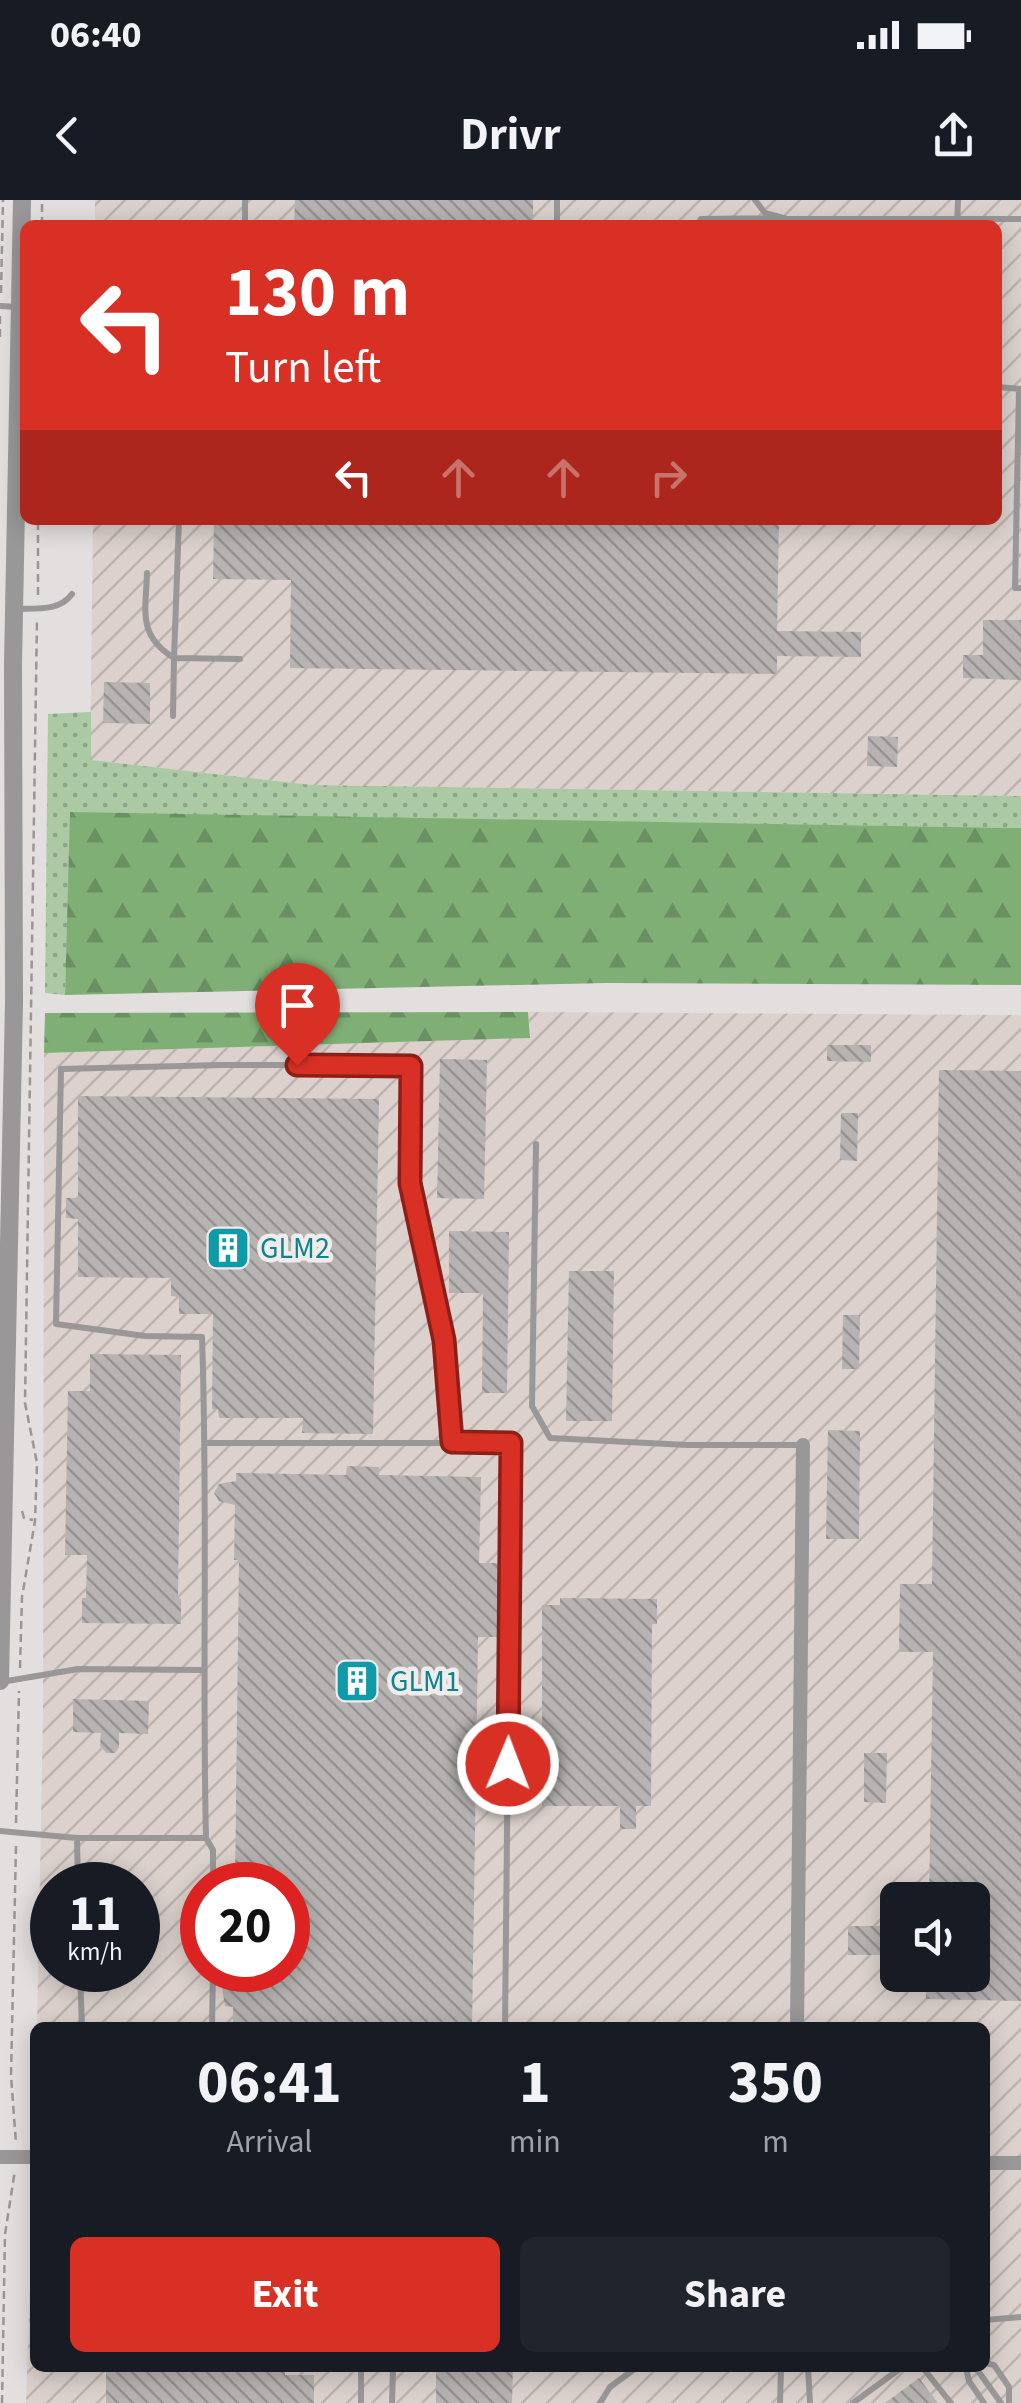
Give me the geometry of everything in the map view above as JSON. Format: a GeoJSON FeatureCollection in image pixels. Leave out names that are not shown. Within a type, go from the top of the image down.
{"type":"FeatureCollection","features":[{"type":"Feature","properties":{"kind":"street"},"geometry":{"type":"LineString","coordinates":[[0,1681],[14,1002],[6,752],[14,609],[7,306],[22,200]]}},
{"type":"Feature","properties":{"kind":"street"},"geometry":{"type":"LineString","coordinates":[[797,2022],[803,1445]]}},
{"type":"Feature","properties":{"kind":"street"},"geometry":{"type":"LineString","coordinates":[[0,2156],[30,2157]]}},
{"type":"Feature","properties":{"kind":"street"},"geometry":{"type":"LineString","coordinates":[[990,2163],[1021,2163]]}},
{"type":"Feature","properties":{"kind":"lane"},"geometry":{"type":"LineString","coordinates":[[755,200],[765,213],[787,218]]}},
{"type":"Feature","properties":{"kind":"lane"},"geometry":{"type":"LineString","coordinates":[[700,220],[872,220]]}},
{"type":"Feature","properties":{"kind":"lane"},"geometry":{"type":"LineString","coordinates":[[1020,389],[1015,588],[1021,588]]}},
{"type":"Feature","properties":{"kind":"lane"},"geometry":{"type":"LineString","coordinates":[[172,716],[179,525]]}},
{"type":"Feature","properties":{"kind":"lane"},"geometry":{"type":"LineString","coordinates":[[147,573],[148,634],[156,647],[174,658],[240,659]]}},
{"type":"Feature","properties":{"kind":"lane"},"geometry":{"type":"LineString","coordinates":[[14,609],[56,607],[66,603],[72,594]]}},
{"type":"Feature","properties":{"kind":"lane"},"geometry":{"type":"LineString","coordinates":[[214,1862],[214,1850],[206,1838],[206,1443],[202,1337],[144,1336],[56,1324],[61,1069],[221,1064],[411,1066],[410,1183],[444,1340],[452,1442]]}},
{"type":"Feature","properties":{"kind":"lane"},"geometry":{"type":"LineString","coordinates":[[536,1144],[532,1406],[550,1438],[687,1445],[803,1445]]}},
{"type":"Feature","properties":{"kind":"lane"},"geometry":{"type":"LineString","coordinates":[[206,1443],[511,1443],[505,2022]]}},
{"type":"Feature","properties":{"kind":"lane"},"geometry":{"type":"LineString","coordinates":[[0,1681],[78,1668],[203,1670]]}},
{"type":"Feature","properties":{"kind":"lane"},"geometry":{"type":"LineString","coordinates":[[0,1831],[77,1838],[206,1838]]}},
{"type":"Feature","properties":{"kind":"lane"},"geometry":{"type":"LineString","coordinates":[[77,1838],[78,1862]]}},
{"type":"Feature","properties":{"kind":"lane"},"geometry":{"type":"LineString","coordinates":[[81,1992],[82,2022]]}},
{"type":"Feature","properties":{"kind":"lane"},"geometry":{"type":"LineString","coordinates":[[212,1992],[212,2022]]}},
{"type":"Feature","properties":{"kind":"lane"},"geometry":{"type":"LineString","coordinates":[[990,2320],[1020,2319]]}},
{"type":"Feature","properties":{"kind":"lane"},"geometry":{"type":"LineString","coordinates":[[990,2364],[1008,2388],[1009,2403]]}},
{"type":"Feature","properties":{"kind":"lane"},"geometry":{"type":"LineString","coordinates":[[361,2372],[361,2403]]}},
{"type":"Feature","properties":{"kind":"lane"},"geometry":{"type":"LineString","coordinates":[[392,2403],[393,2372]]}},
{"type":"Feature","properties":{"kind":"lane"},"geometry":{"type":"LineString","coordinates":[[600,2403],[610,2387],[631,2372]]}},
{"type":"Feature","properties":{"kind":"lane"},"geometry":{"type":"LineString","coordinates":[[780,2403],[781,2372]]}},
{"type":"Feature","properties":{"kind":"lane"},"geometry":{"type":"LineString","coordinates":[[808,2372],[810,2403]]}},
{"type":"Feature","properties":{"kind":"lane"},"geometry":{"type":"LineString","coordinates":[[853,2403],[896,2372]]}},
{"type":"Feature","properties":{"kind":"lane"},"geometry":{"type":"LineString","coordinates":[[925,2372],[951,2403]]}},
{"type":"Feature","properties":{"kind":"lane"},"geometry":{"type":"LineString","coordinates":[[967,2372],[984,2403]]}},
{"type":"Feature","properties":{"kind":"lane"},"geometry":{"type":"LineString","coordinates":[[979,2372],[1001,2403]]}},
{"type":"Feature","properties":{"kind":"path"},"geometry":{"type":"LineString","coordinates":[[0,337],[7,306],[3,200]]}},
{"type":"Feature","properties":{"kind":"path"},"geometry":{"type":"LineString","coordinates":[[2,2403],[5,2234],[17,2157],[11,2076],[22,1596],[34,1521],[37,1463],[26,1403],[38,525]]}},
{"type":"Feature","properties":{"kind":"path"},"geometry":{"type":"LineString","coordinates":[[22,1446],[33,1443]]}},
{"type":"Feature","properties":{"kind":"path"},"geometry":{"type":"LineString","coordinates":[[22,1511],[24,1518],[34,1521]]}},
{"type":"Feature","properties":{"kind":"shaded area"},"geometry":{"type":"Polygon","coordinates":[[[95,200],[1021,200],[1021,796],[312,785],[90,760],[93,525],[1002,525],[1002,220],[95,220],[95,200]]]}},
{"type":"Feature","properties":{"kind":"shaded area"},"geometry":{"type":"Polygon","coordinates":[[[528,1012],[1021,1015],[1021,2403],[26,2403],[30,2287],[30,2372],[990,2372],[990,2022],[37,2022],[38,1992],[160,1992],[160,1862],[40,1862],[44,1053],[530,1038],[528,1012]]]}},
{"type":"Feature","properties":{"kind":"green space"},"geometry":{"type":"Polygon","coordinates":[[[91,712],[91,760],[312,785],[1021,796],[1021,828],[71,813],[65,995],[45,993],[48,714],[91,712]]]}},
{"type":"Feature","properties":{"kind":"green space"},"geometry":{"type":"Polygon","coordinates":[[[70,812],[1021,828],[1021,985],[605,983],[65,995],[70,812]]]}},
{"type":"Feature","properties":{"kind":"green space"},"geometry":{"type":"Polygon","coordinates":[[[528,1012],[530,1038],[44,1053],[45,1013],[528,1012]]]}},
{"type":"Feature","properties":{"kind":"building"},"geometry":{"type":"Polygon","coordinates":[[[295,200],[533,200],[533,220],[294,220],[295,200]]]}},
{"type":"Feature","properties":{"kind":"building"},"geometry":{"type":"Polygon","coordinates":[[[214,525],[779,525],[777,631],[861,632],[861,657],[777,656],[777,674],[290,668],[291,580],[213,579],[214,525]]]}},
{"type":"Feature","properties":{"kind":"building"},"geometry":{"type":"Polygon","coordinates":[[[983,620],[1021,620],[1021,680],[963,678],[963,655],[983,655],[983,620]]]}},
{"type":"Feature","properties":{"kind":"building"},"geometry":{"type":"Polygon","coordinates":[[[104,682],[150,683],[150,724],[103,723],[104,682]]]}},
{"type":"Feature","properties":{"kind":"building"},"geometry":{"type":"Polygon","coordinates":[[[868,736],[898,737],[897,767],[867,766],[868,736]]]}},
{"type":"Feature","properties":{"kind":"building"},"geometry":{"type":"Polygon","coordinates":[[[827,1045],[871,1045],[871,1062],[827,1061],[827,1045]]]}},
{"type":"Feature","properties":{"kind":"building"},"geometry":{"type":"Polygon","coordinates":[[[440,1059],[487,1060],[484,1199],[437,1198],[440,1059]]]}},
{"type":"Feature","properties":{"kind":"building"},"geometry":{"type":"Polygon","coordinates":[[[939,1070],[1021,1071],[1021,2001],[926,1999],[926,1992],[990,1992],[990,1882],[929,1882],[933,1652],[899,1652],[900,1584],[932,1584],[939,1070]]]}},
{"type":"Feature","properties":{"kind":"building","name":"GLM2"},"geometry":{"type":"Polygon","coordinates":[[[78,1096],[379,1099],[373,1434],[302,1433],[303,1418],[219,1418],[218,1409],[212,1409],[213,1314],[179,1314],[179,1297],[171,1296],[171,1278],[78,1277],[78,1219],[66,1218],[66,1198],[78,1198],[78,1096]]]}},
{"type":"Feature","properties":{"kind":"building"},"geometry":{"type":"Polygon","coordinates":[[[841,1113],[858,1113],[857,1161],[840,1160],[841,1113]]]}},
{"type":"Feature","properties":{"kind":"building"},"geometry":{"type":"Polygon","coordinates":[[[449,1231],[509,1232],[507,1393],[482,1393],[483,1293],[449,1293],[449,1231]]]}},
{"type":"Feature","properties":{"kind":"building"},"geometry":{"type":"Polygon","coordinates":[[[569,1271],[614,1271],[612,1421],[566,1421],[569,1271]]]}},
{"type":"Feature","properties":{"kind":"building"},"geometry":{"type":"Polygon","coordinates":[[[843,1315],[860,1315],[859,1369],[842,1369],[843,1315]]]}},
{"type":"Feature","properties":{"kind":"building"},"geometry":{"type":"Polygon","coordinates":[[[90,1354],[181,1355],[181,1624],[82,1623],[87,1555],[65,1555],[68,1391],[90,1391],[90,1354]]]}},
{"type":"Feature","properties":{"kind":"building"},"geometry":{"type":"Polygon","coordinates":[[[828,1430],[860,1431],[859,1539],[826,1539],[828,1430]]]}},
{"type":"Feature","properties":{"kind":"building"},"geometry":{"type":"Polygon","coordinates":[[[347,1466],[379,1467],[379,1475],[481,1477],[479,1563],[503,1563],[502,1637],[478,1637],[472,2022],[233,2022],[233,2007],[225,2006],[223,1992],[310,1992],[310,1862],[235,1862],[239,1560],[234,1560],[235,1505],[219,1501],[214,1493],[219,1484],[236,1481],[236,1473],[346,1475],[347,1466]]]}},
{"type":"Feature","properties":{"kind":"building"},"geometry":{"type":"Polygon","coordinates":[[[560,1598],[657,1599],[657,1624],[652,1624],[651,1806],[636,1806],[636,1829],[620,1829],[620,1806],[542,1806],[542,1605],[560,1605],[560,1598]]]}},
{"type":"Feature","properties":{"kind":"building"},"geometry":{"type":"Polygon","coordinates":[[[73,1699],[149,1701],[148,1734],[119,1733],[119,1747],[115,1753],[106,1753],[100,1746],[101,1733],[73,1732],[73,1699]]]}},
{"type":"Feature","properties":{"kind":"building"},"geometry":{"type":"Polygon","coordinates":[[[864,1753],[887,1753],[886,1803],[864,1802],[864,1753]]]}},
{"type":"Feature","properties":{"kind":"building"},"geometry":{"type":"Polygon","coordinates":[[[848,1926],[880,1926],[880,1955],[848,1955],[848,1926]]]}},
{"type":"Feature","properties":{"kind":"building"},"geometry":{"type":"Polygon","coordinates":[[[106,2372],[314,2375],[314,2403],[106,2403],[106,2372]]]}},
{"type":"Feature","properties":{"kind":"building"},"geometry":{"type":"Polygon","coordinates":[[[436,2372],[513,2372],[512,2403],[436,2403],[436,2372]]]}},
{"type":"Feature","properties":{"kind":"building"},"geometry":{"type":"Polygon","coordinates":[[[919,2378],[938,2403],[885,2403],[919,2378]]]}},
{"type":"Feature","properties":{"kind":"place","name":"GLM2"},"geometry":{"type":"Point","coordinates":[228,1248]}},
{"type":"Feature","properties":{"kind":"place","name":"GLM1"},"geometry":{"type":"Point","coordinates":[357,1681]}},
{"type":"Feature","properties":{"kind":"route"},"geometry":{"type":"LineString","coordinates":[[297,1065],[411,1066],[410,1183],[444,1340],[452,1442],[511,1443],[508,1764]]}}]}
